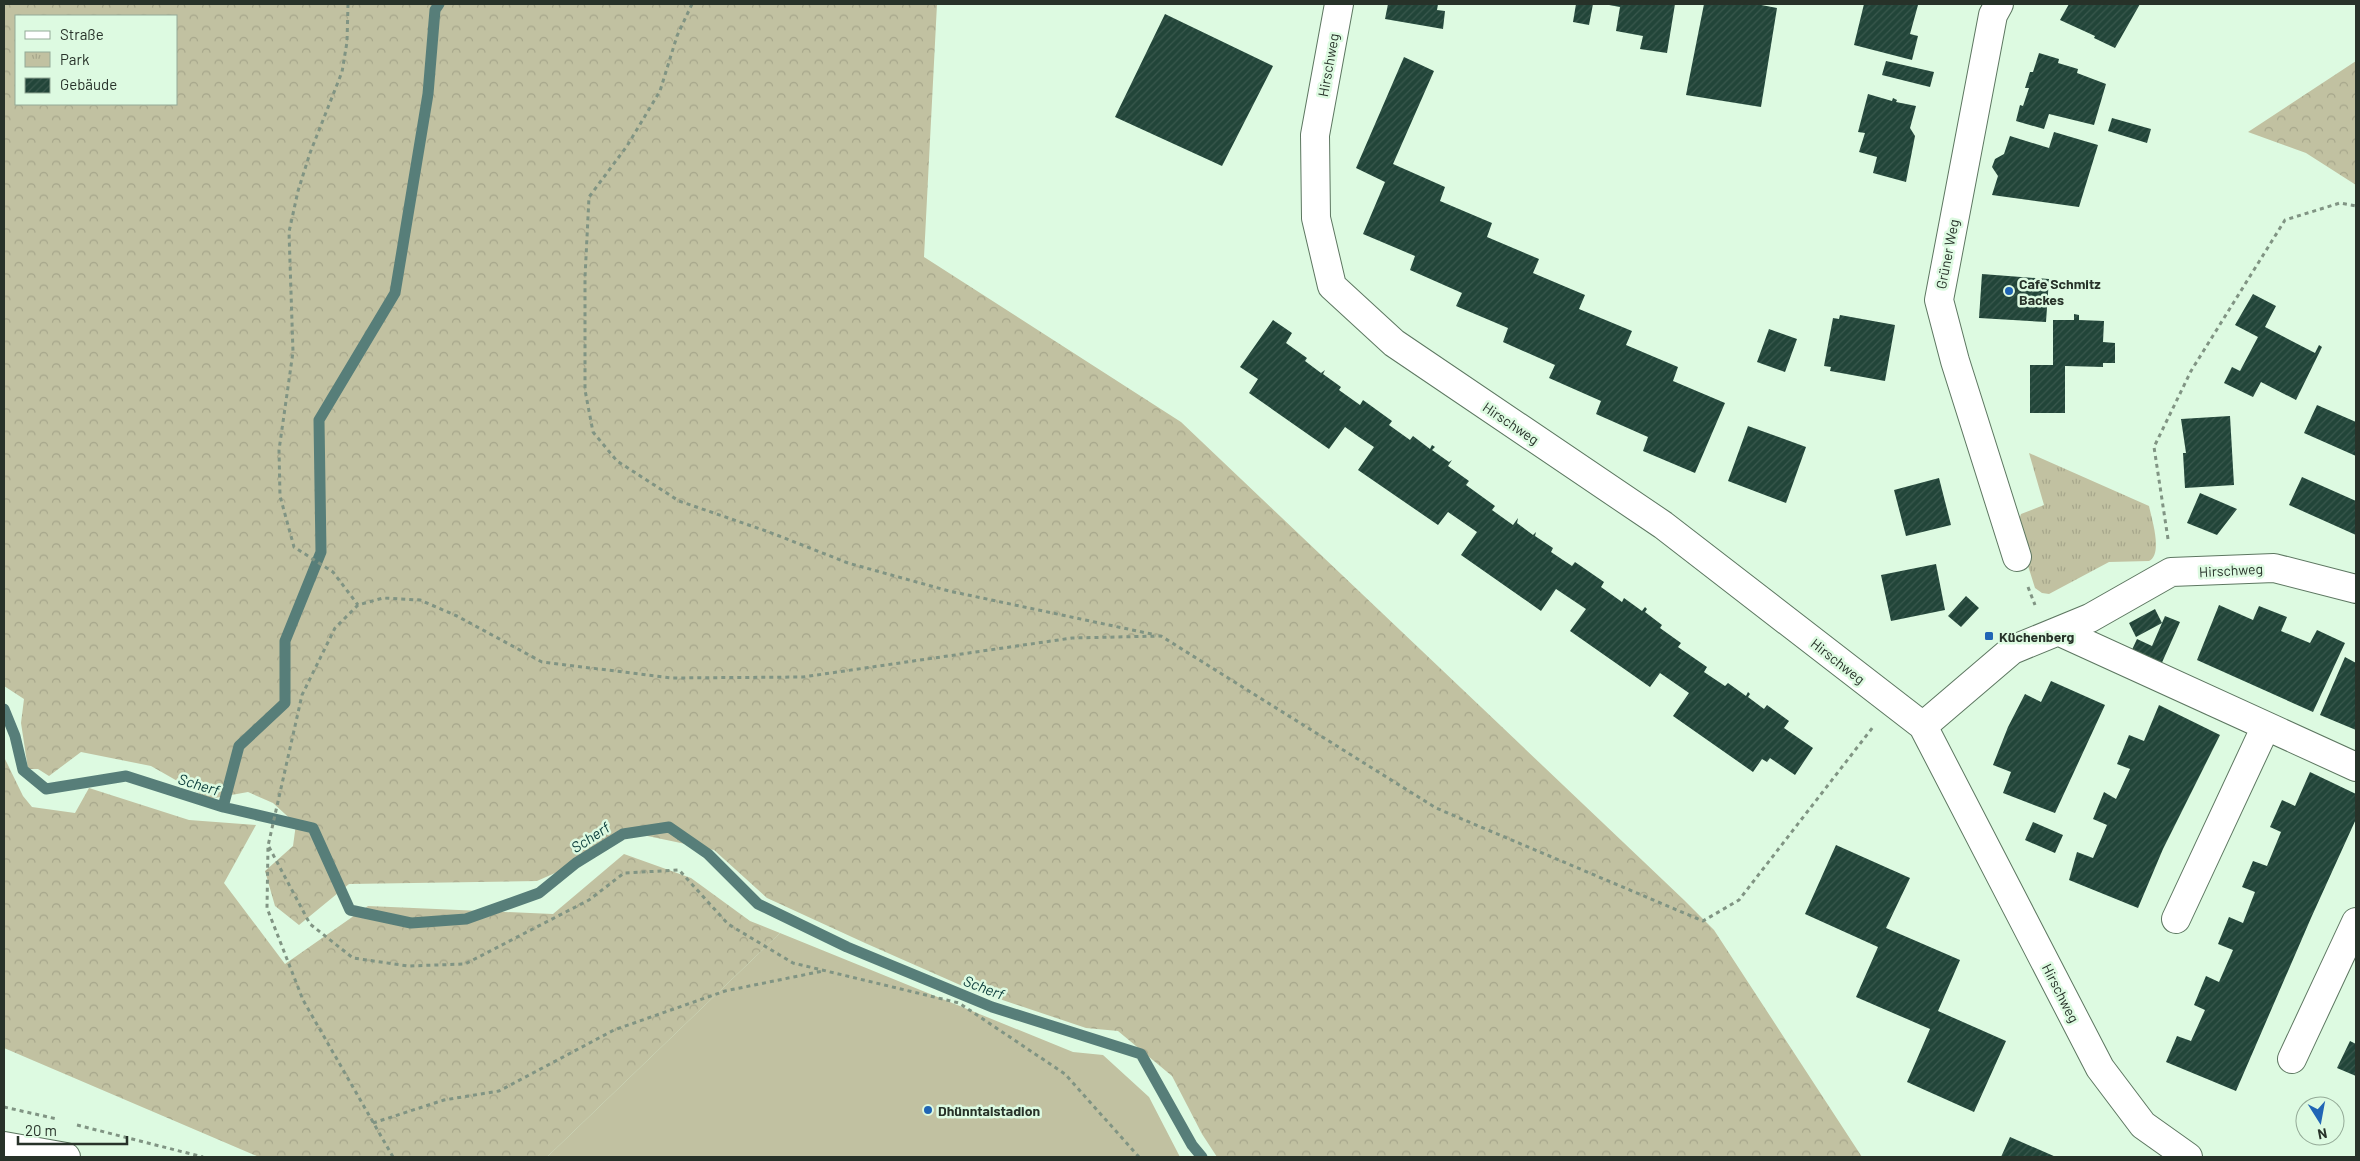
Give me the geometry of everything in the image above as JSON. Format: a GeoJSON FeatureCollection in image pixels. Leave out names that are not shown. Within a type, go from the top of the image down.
{"type":"FeatureCollection","features":[{"type":"Feature","properties":{"kind":"street","name":"Hirschweg"},"geometry":{"type":"LineString","coordinates":[[1339,4],[1315,135],[1316,218],[1332,286],[1394,343],[1663,525],[1923,726],[2100,1068],[2143,1125],[2188,1157]]}},
{"type":"Feature","properties":{"kind":"street","name":"Grüner Weg"},"geometry":{"type":"LineString","coordinates":[[1999,4],[1992,15],[1939,300],[1955,361],[2017,557]]}},
{"type":"Feature","properties":{"kind":"street","name":"Hirschweg"},"geometry":{"type":"LineString","coordinates":[[1923,726],[2012,650],[2090,618],[2171,572],[2274,568],[2356,589]]}},
{"type":"Feature","properties":{"kind":"street"},"geometry":{"type":"LineString","coordinates":[[2058,631],[2356,767]]}},
{"type":"Feature","properties":{"kind":"street"},"geometry":{"type":"LineString","coordinates":[[2176,919],[2266,726]]}},
{"type":"Feature","properties":{"kind":"street"},"geometry":{"type":"LineString","coordinates":[[2292,1059],[2356,922]]}},
{"type":"Feature","properties":{"kind":"street"},"geometry":{"type":"LineString","coordinates":[[4,1146],[66,1157]]}},
{"type":"Feature","properties":{"kind":"path"},"geometry":{"type":"LineString","coordinates":[[348,4],[347,42],[342,72],[310,153],[298,191],[289,232],[293,352],[280,450],[280,496],[294,547],[333,572],[358,605]]}},
{"type":"Feature","properties":{"kind":"path"},"geometry":{"type":"LineString","coordinates":[[692,4],[677,36],[660,91],[627,146],[589,198],[585,277],[585,390],[593,432],[617,461],[679,501],[848,562],[949,591],[1161,636],[1436,808],[1703,921],[1739,900],[1870,731],[1890,701]]}},
{"type":"Feature","properties":{"kind":"path"},"geometry":{"type":"LineString","coordinates":[[2171,572],[2165,516],[2154,447],[2190,370],[2247,277],[2285,220],[2340,203],[2356,206]]}},
{"type":"Feature","properties":{"kind":"path"},"geometry":{"type":"LineString","coordinates":[[2017,557],[2034,604],[2058,631]]}},
{"type":"Feature","properties":{"kind":"path"},"geometry":{"type":"LineString","coordinates":[[393,1157],[303,1000],[267,908],[269,844],[302,695],[335,628],[358,605],[383,598],[420,600],[457,616],[542,662],[672,678],[803,677],[1072,638],[1161,636]]}},
{"type":"Feature","properties":{"kind":"path"},"geometry":{"type":"LineString","coordinates":[[269,844],[310,924],[353,958],[408,966],[465,964],[588,900],[624,873],[679,870],[728,924],[793,963],[959,1003],[1065,1074],[1139,1157]]}},
{"type":"Feature","properties":{"kind":"path"},"geometry":{"type":"LineString","coordinates":[[374,1123],[444,1100],[499,1091],[614,1030],[725,991],[823,971]]}},
{"type":"Feature","properties":{"kind":"path"},"geometry":{"type":"LineString","coordinates":[[4,1107],[61,1120]]}},
{"type":"Feature","properties":{"kind":"path"},"geometry":{"type":"LineString","coordinates":[[71,1123],[203,1157]]}},
{"type":"Feature","properties":{"kind":"green space"},"geometry":{"type":"Polygon","coordinates":[[[4,4],[937,4],[924,257],[1181,422],[1684,900],[1714,930],[1862,1157],[1217,1157],[1202,1134],[1172,1076],[1118,1031],[1086,1028],[967,988],[865,943],[767,898],[714,850],[619,830],[589,858],[537,881],[349,884],[299,925],[275,906],[265,871],[293,846],[296,824],[273,803],[248,792],[209,799],[151,766],[81,752],[49,776],[38,769],[28,769],[21,723],[24,699],[4,686],[4,4]]]}},
{"type":"Feature","properties":{"kind":"green space"},"geometry":{"type":"Polygon","coordinates":[[[2356,61],[2356,185],[2306,153],[2248,132],[2356,61]]]}},
{"type":"Feature","properties":{"kind":"green space"},"geometry":{"type":"Polygon","coordinates":[[[2029,453],[2149,506],[2156,544],[2153,557],[2149,561],[2109,562],[2049,594],[2042,593],[2035,588],[2016,528],[2021,514],[2044,505],[2029,453]]]}},
{"type":"Feature","properties":{"kind":"green space"},"geometry":{"type":"Polygon","coordinates":[[[4,757],[23,796],[32,807],[75,813],[89,788],[189,820],[256,825],[224,883],[285,964],[368,906],[553,914],[624,854],[691,878],[750,921],[780,933],[547,1157],[259,1157],[4,1048],[4,757]]]}},
{"type":"Feature","properties":{"kind":"green space"},"geometry":{"type":"Polygon","coordinates":[[[780,933],[1073,1052],[1103,1055],[1149,1097],[1180,1157],[547,1157],[780,933]]]}},
{"type":"Feature","properties":{"kind":"building"},"geometry":{"type":"Polygon","coordinates":[[[1388,4],[1438,4],[1437,10],[1445,11],[1443,29],[1385,19],[1388,4]]]}},
{"type":"Feature","properties":{"kind":"building"},"geometry":{"type":"Polygon","coordinates":[[[1576,4],[1593,4],[1589,25],[1573,22],[1576,4]]]}},
{"type":"Feature","properties":{"kind":"building"},"geometry":{"type":"Polygon","coordinates":[[[1609,4],[1675,4],[1667,53],[1640,49],[1643,36],[1616,31],[1620,7],[1609,4]]]}},
{"type":"Feature","properties":{"kind":"building"},"geometry":{"type":"Polygon","coordinates":[[[1704,4],[1756,4],[1777,8],[1761,107],[1686,95],[1704,4]]]}},
{"type":"Feature","properties":{"kind":"building"},"geometry":{"type":"Polygon","coordinates":[[[1864,4],[1918,5],[1910,34],[1918,36],[1912,60],[1854,45],[1864,4]]]}},
{"type":"Feature","properties":{"kind":"building"},"geometry":{"type":"Polygon","coordinates":[[[2069,4],[2140,4],[2115,48],[2094,38],[2095,36],[2060,20],[2069,4]]]}},
{"type":"Feature","properties":{"kind":"building"},"geometry":{"type":"Polygon","coordinates":[[[1165,14],[1273,66],[1222,166],[1115,117],[1165,14]]]}},
{"type":"Feature","properties":{"kind":"building"},"geometry":{"type":"Polygon","coordinates":[[[2039,53],[2059,59],[2058,63],[2078,69],[2077,73],[2106,84],[2094,125],[2049,114],[2044,129],[2016,121],[2020,105],[2023,106],[2029,88],[2025,88],[2030,72],[2033,72],[2039,53]]]}},
{"type":"Feature","properties":{"kind":"building"},"geometry":{"type":"Polygon","coordinates":[[[1404,57],[1434,71],[1393,164],[1445,187],[1440,201],[1492,223],[1487,237],[1539,259],[1533,273],[1585,295],[1579,309],[1632,331],[1626,345],[1678,367],[1673,381],[1725,403],[1695,473],[1643,451],[1648,437],[1596,414],[1601,401],[1549,378],[1555,365],[1503,342],[1508,328],[1456,306],[1462,293],[1410,270],[1415,256],[1363,234],[1385,182],[1356,168],[1404,57]]]}},
{"type":"Feature","properties":{"kind":"building"},"geometry":{"type":"Polygon","coordinates":[[[1886,61],[1934,72],[1930,87],[1882,75],[1886,61]]]}},
{"type":"Feature","properties":{"kind":"building"},"geometry":{"type":"Polygon","coordinates":[[[1868,94],[1892,101],[1893,98],[1897,100],[1896,102],[1916,106],[1910,128],[1915,136],[1906,182],[1873,173],[1877,157],[1859,152],[1865,133],[1858,132],[1868,94]]]}},
{"type":"Feature","properties":{"kind":"building"},"geometry":{"type":"Polygon","coordinates":[[[2112,118],[2151,129],[2147,143],[2108,131],[2112,118]]]}},
{"type":"Feature","properties":{"kind":"building"},"geometry":{"type":"Polygon","coordinates":[[[2054,132],[2098,145],[2079,207],[1992,195],[1998,176],[1992,167],[1995,159],[2004,154],[2010,136],[2049,148],[2054,132]]]}},
{"type":"Feature","properties":{"kind":"building"},"geometry":{"type":"Polygon","coordinates":[[[1982,274],[2049,279],[2046,322],[1979,318],[1982,274]]]}},
{"type":"Feature","properties":{"kind":"building"},"geometry":{"type":"Polygon","coordinates":[[[2253,294],[2276,306],[2265,327],[2315,353],[2319,345],[2322,347],[2296,400],[2261,382],[2253,397],[2224,383],[2232,367],[2240,371],[2258,337],[2235,325],[2253,294]]]}},
{"type":"Feature","properties":{"kind":"building"},"geometry":{"type":"Polygon","coordinates":[[[2074,314],[2079,315],[2079,320],[2104,321],[2103,342],[2115,343],[2115,363],[2103,363],[2103,367],[2065,366],[2065,413],[2030,413],[2030,365],[2053,365],[2053,320],[2074,320],[2074,314]]]}},
{"type":"Feature","properties":{"kind":"building"},"geometry":{"type":"Polygon","coordinates":[[[1840,315],[1895,325],[1885,381],[1830,371],[1831,367],[1824,366],[1833,318],[1839,319],[1840,315]]]}},
{"type":"Feature","properties":{"kind":"building"},"geometry":{"type":"Polygon","coordinates":[[[1273,320],[1292,333],[1286,343],[1307,358],[1305,361],[1321,373],[1325,370],[1323,374],[1341,387],[1339,390],[1360,405],[1363,400],[1392,421],[1389,425],[1410,440],[1413,436],[1430,449],[1432,445],[1435,447],[1432,450],[1449,462],[1452,460],[1448,466],[1469,481],[1466,485],[1495,506],[1492,510],[1513,525],[1518,518],[1517,523],[1533,535],[1536,532],[1535,536],[1553,548],[1551,552],[1572,566],[1575,562],[1604,582],[1601,587],[1622,602],[1624,598],[1642,611],[1645,607],[1647,609],[1645,612],[1662,625],[1660,628],[1681,643],[1678,647],[1707,667],[1704,672],[1725,686],[1728,683],[1746,696],[1748,692],[1750,694],[1748,697],[1764,709],[1767,705],[1789,721],[1784,728],[1813,748],[1795,775],[1770,758],[1767,762],[1762,759],[1753,772],[1673,716],[1689,693],[1660,673],[1650,687],[1570,631],[1586,609],[1556,589],[1541,611],[1461,555],[1477,532],[1448,512],[1438,525],[1358,470],[1374,447],[1345,427],[1329,449],[1249,393],[1258,379],[1240,367],[1273,320]]]}},
{"type":"Feature","properties":{"kind":"building"},"geometry":{"type":"Polygon","coordinates":[[[1769,329],[1797,339],[1785,372],[1757,362],[1769,329]]]}},
{"type":"Feature","properties":{"kind":"building"},"geometry":{"type":"Polygon","coordinates":[[[2317,405],[2356,422],[2356,456],[2304,433],[2317,405]]]}},
{"type":"Feature","properties":{"kind":"building"},"geometry":{"type":"Polygon","coordinates":[[[2230,416],[2234,485],[2185,488],[2183,453],[2186,453],[2181,419],[2230,416]]]}},
{"type":"Feature","properties":{"kind":"building"},"geometry":{"type":"Polygon","coordinates":[[[1748,426],[1806,447],[1786,503],[1728,481],[1748,426]]]}},
{"type":"Feature","properties":{"kind":"building"},"geometry":{"type":"Polygon","coordinates":[[[2302,477],[2356,501],[2356,535],[2289,505],[2302,477]]]}},
{"type":"Feature","properties":{"kind":"building"},"geometry":{"type":"Polygon","coordinates":[[[1939,478],[1951,525],[1906,536],[1894,490],[1939,478]]]}},
{"type":"Feature","properties":{"kind":"building"},"geometry":{"type":"Polygon","coordinates":[[[2200,493],[2237,509],[2217,535],[2187,523],[2200,493]]]}},
{"type":"Feature","properties":{"kind":"building"},"geometry":{"type":"Polygon","coordinates":[[[1936,564],[1945,610],[1891,621],[1881,575],[1936,564]]]}},
{"type":"Feature","properties":{"kind":"building"},"geometry":{"type":"Polygon","coordinates":[[[1966,596],[1979,608],[1961,627],[1948,616],[1966,596]]]}},
{"type":"Feature","properties":{"kind":"building"},"geometry":{"type":"Polygon","coordinates":[[[2219,605],[2253,620],[2259,606],[2287,617],[2281,631],[2310,643],[2317,630],[2345,643],[2313,712],[2197,660],[2219,605]]]}},
{"type":"Feature","properties":{"kind":"building"},"geometry":{"type":"Polygon","coordinates":[[[2155,609],[2162,623],[2136,637],[2129,623],[2155,609]]]}},
{"type":"Feature","properties":{"kind":"building"},"geometry":{"type":"Polygon","coordinates":[[[2165,616],[2180,622],[2160,667],[2130,654],[2137,639],[2152,646],[2165,616]]]}},
{"type":"Feature","properties":{"kind":"building"},"geometry":{"type":"Polygon","coordinates":[[[2345,657],[2356,663],[2356,730],[2320,715],[2345,657]]]}},
{"type":"Feature","properties":{"kind":"building"},"geometry":{"type":"Polygon","coordinates":[[[2051,681],[2105,705],[2055,813],[2003,793],[2011,772],[1993,765],[2008,727],[2025,694],[2041,702],[2051,681]]]}},
{"type":"Feature","properties":{"kind":"building"},"geometry":{"type":"Polygon","coordinates":[[[2159,705],[2220,735],[2163,849],[2138,908],[2069,880],[2077,852],[2093,858],[2107,825],[2093,819],[2104,792],[2116,799],[2130,769],[2117,764],[2129,735],[2144,741],[2159,705]]]}},
{"type":"Feature","properties":{"kind":"building"},"geometry":{"type":"Polygon","coordinates":[[[2310,772],[2356,794],[2356,819],[2236,1091],[2166,1062],[2177,1036],[2191,1041],[2205,1010],[2194,1005],[2206,976],[2219,982],[2233,950],[2218,944],[2229,917],[2243,923],[2255,892],[2242,887],[2253,861],[2267,866],[2281,832],[2270,827],[2282,800],[2295,806],[2310,772]]]}},
{"type":"Feature","properties":{"kind":"building"},"geometry":{"type":"Polygon","coordinates":[[[2033,822],[2063,835],[2055,853],[2025,840],[2033,822]]]}},
{"type":"Feature","properties":{"kind":"building"},"geometry":{"type":"Polygon","coordinates":[[[1836,845],[1910,878],[1886,928],[1960,960],[1938,1011],[2006,1041],[1974,1112],[1907,1082],[1930,1029],[1856,997],[1878,947],[1805,914],[1836,845]]]}},
{"type":"Feature","properties":{"kind":"building"},"geometry":{"type":"Polygon","coordinates":[[[2350,1041],[2356,1044],[2356,1076],[2337,1068],[2350,1041]]]}},
{"type":"Feature","properties":{"kind":"building"},"geometry":{"type":"Polygon","coordinates":[[[2010,1137],[2056,1157],[2001,1157],[2010,1137]]]}},
{"type":"Feature","properties":{"kind":"waterway"},"geometry":{"type":"LineString","coordinates":[[223,807],[239,746],[285,703],[285,641],[321,552],[319,420],[395,293],[428,94],[435,10],[439,4]]}},
{"type":"Feature","properties":{"kind":"waterway","name":"Scherf"},"geometry":{"type":"LineString","coordinates":[[4,709],[15,736],[23,770],[46,789],[126,776],[223,807],[313,828],[350,910],[411,923],[466,919],[539,893],[576,863],[623,834],[669,827],[708,854],[758,904],[847,947],[992,1007],[1141,1054],[1192,1145],[1202,1157]]}},
{"type":"Feature","properties":{"kind":"place","name":"Cafe Schmitz Backes"},"geometry":{"type":"Point","coordinates":[2009,291]}},
{"type":"Feature","properties":{"kind":"place","name":"Küchenberg"},"geometry":{"type":"Point","coordinates":[1989,636]}},
{"type":"Feature","properties":{"kind":"place","name":"Dhünntalstadion"},"geometry":{"type":"Point","coordinates":[928,1110]}}]}
